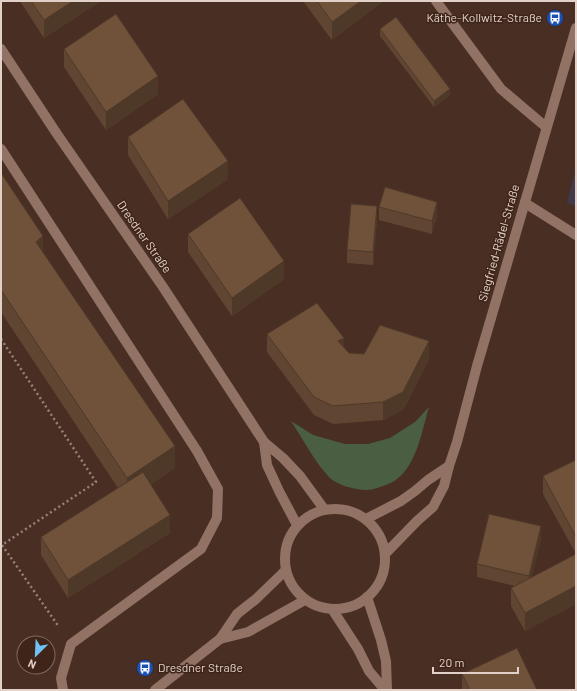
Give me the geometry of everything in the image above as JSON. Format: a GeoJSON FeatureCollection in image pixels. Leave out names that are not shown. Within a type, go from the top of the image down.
{"type":"FeatureCollection","features":[{"type":"Feature","properties":{"kind":"street"},"geometry":{"type":"LineString","coordinates":[[436,1],[501,89],[546,127]]}},
{"type":"Feature","properties":{"kind":"street","name":"Siegfried-Rädel-Straße"},"geometry":{"type":"LineString","coordinates":[[385,554],[433,506],[444,486],[477,366],[546,127],[574,40],[576,28]]}},
{"type":"Feature","properties":{"kind":"street","name":"Dresdner Straße"},"geometry":{"type":"LineString","coordinates":[[1,49],[57,134],[163,288],[264,442],[283,458],[300,476],[324,509]]}},
{"type":"Feature","properties":{"kind":"street"},"geometry":{"type":"LineString","coordinates":[[1,149],[196,451],[218,489],[217,518],[201,549],[71,644],[61,678],[63,690]]}},
{"type":"Feature","properties":{"kind":"street"},"geometry":{"type":"LineString","coordinates":[[525,203],[576,236]]}},
{"type":"Feature","properties":{"kind":"street","name":"Dresdner Straße"},"geometry":{"type":"LineString","coordinates":[[264,442],[267,465],[297,525]]}},
{"type":"Feature","properties":{"kind":"street"},"geometry":{"type":"LineString","coordinates":[[366,519],[401,501],[449,466]]}},
{"type":"Feature","properties":{"kind":"street"},"geometry":{"type":"LineString","coordinates":[[333,508],[352,511],[366,519],[376,529],[382,538],[385,554],[386,563],[384,572],[377,587],[367,598],[344,609],[322,607],[305,600],[295,590],[288,579],[284,554],[290,535],[297,525],[312,513],[333,508]]}},
{"type":"Feature","properties":{"kind":"street"},"geometry":{"type":"LineString","coordinates":[[155,690],[220,639],[238,614],[286,570]]}},
{"type":"Feature","properties":{"kind":"street"},"geometry":{"type":"LineString","coordinates":[[367,598],[382,640],[386,661],[386,690]]}},
{"type":"Feature","properties":{"kind":"street"},"geometry":{"type":"LineString","coordinates":[[220,639],[248,632],[305,600]]}},
{"type":"Feature","properties":{"kind":"street"},"geometry":{"type":"LineString","coordinates":[[332,609],[358,649],[369,671],[386,690]]}},
{"type":"Feature","properties":{"kind":"path"},"geometry":{"type":"LineString","coordinates":[[1,339],[96,482],[2,545],[71,644]]}},
{"type":"Feature","properties":{"kind":"shaded area"},"geometry":{"type":"Polygon","coordinates":[[[576,168],[576,206],[567,203],[576,168]]]}},
{"type":"Feature","properties":{"kind":"green space"},"geometry":{"type":"Polygon","coordinates":[[[429,407],[418,446],[404,473],[391,483],[369,490],[360,490],[346,486],[335,482],[329,477],[291,421],[313,435],[345,444],[368,444],[390,438],[415,422],[429,407]]]}},
{"type":"Feature","properties":{"kind":"building"},"geometry":{"type":"Polygon","coordinates":[[[31,1],[73,1],[44,20],[31,1]]]}},
{"type":"Feature","properties":{"kind":"building"},"geometry":{"type":"Polygon","coordinates":[[[317,1],[361,1],[332,22],[317,1]]]}},
{"type":"Feature","properties":{"kind":"building"},"geometry":{"type":"Polygon","coordinates":[[[116,14],[158,76],[106,112],[64,49],[116,14]]]}},
{"type":"Feature","properties":{"kind":"building"},"geometry":{"type":"Polygon","coordinates":[[[396,17],[450,89],[434,101],[380,29],[396,17]]]}},
{"type":"Feature","properties":{"kind":"building"},"geometry":{"type":"Polygon","coordinates":[[[183,99],[228,161],[168,201],[128,137],[183,99]]]}},
{"type":"Feature","properties":{"kind":"building"},"geometry":{"type":"Polygon","coordinates":[[[1,173],[43,236],[36,242],[175,446],[127,478],[1,290],[1,173]]]}},
{"type":"Feature","properties":{"kind":"building"},"geometry":{"type":"Polygon","coordinates":[[[385,187],[437,202],[432,221],[379,207],[385,187]]]}},
{"type":"Feature","properties":{"kind":"building"},"geometry":{"type":"Polygon","coordinates":[[[240,198],[284,261],[232,298],[188,234],[240,198]]]}},
{"type":"Feature","properties":{"kind":"building"},"geometry":{"type":"Polygon","coordinates":[[[351,204],[377,206],[373,252],[347,250],[351,204]]]}},
{"type":"Feature","properties":{"kind":"building"},"geometry":{"type":"Polygon","coordinates":[[[317,303],[344,338],[338,341],[349,353],[364,354],[380,325],[429,341],[403,392],[383,402],[333,406],[314,397],[267,334],[317,303]]]}},
{"type":"Feature","properties":{"kind":"building"},"geometry":{"type":"Polygon","coordinates":[[[576,460],[576,537],[543,476],[576,460]]]}},
{"type":"Feature","properties":{"kind":"building"},"geometry":{"type":"Polygon","coordinates":[[[143,472],[170,515],[68,580],[41,537],[143,472]]]}},
{"type":"Feature","properties":{"kind":"building"},"geometry":{"type":"Polygon","coordinates":[[[489,514],[541,526],[529,576],[477,564],[489,514]]]}},
{"type":"Feature","properties":{"kind":"building"},"geometry":{"type":"Polygon","coordinates":[[[576,554],[576,586],[525,613],[511,588],[576,554]]]}},
{"type":"Feature","properties":{"kind":"building"},"geometry":{"type":"Polygon","coordinates":[[[517,648],[537,690],[470,690],[462,674],[517,648]]]}},
{"type":"Feature","properties":{"kind":"place","name":"Käthe-Kollwitz-Straße"},"geometry":{"type":"Point","coordinates":[555,18]}},
{"type":"Feature","properties":{"kind":"place","name":"Dresdner Straße"},"geometry":{"type":"Point","coordinates":[145,668]}}]}
